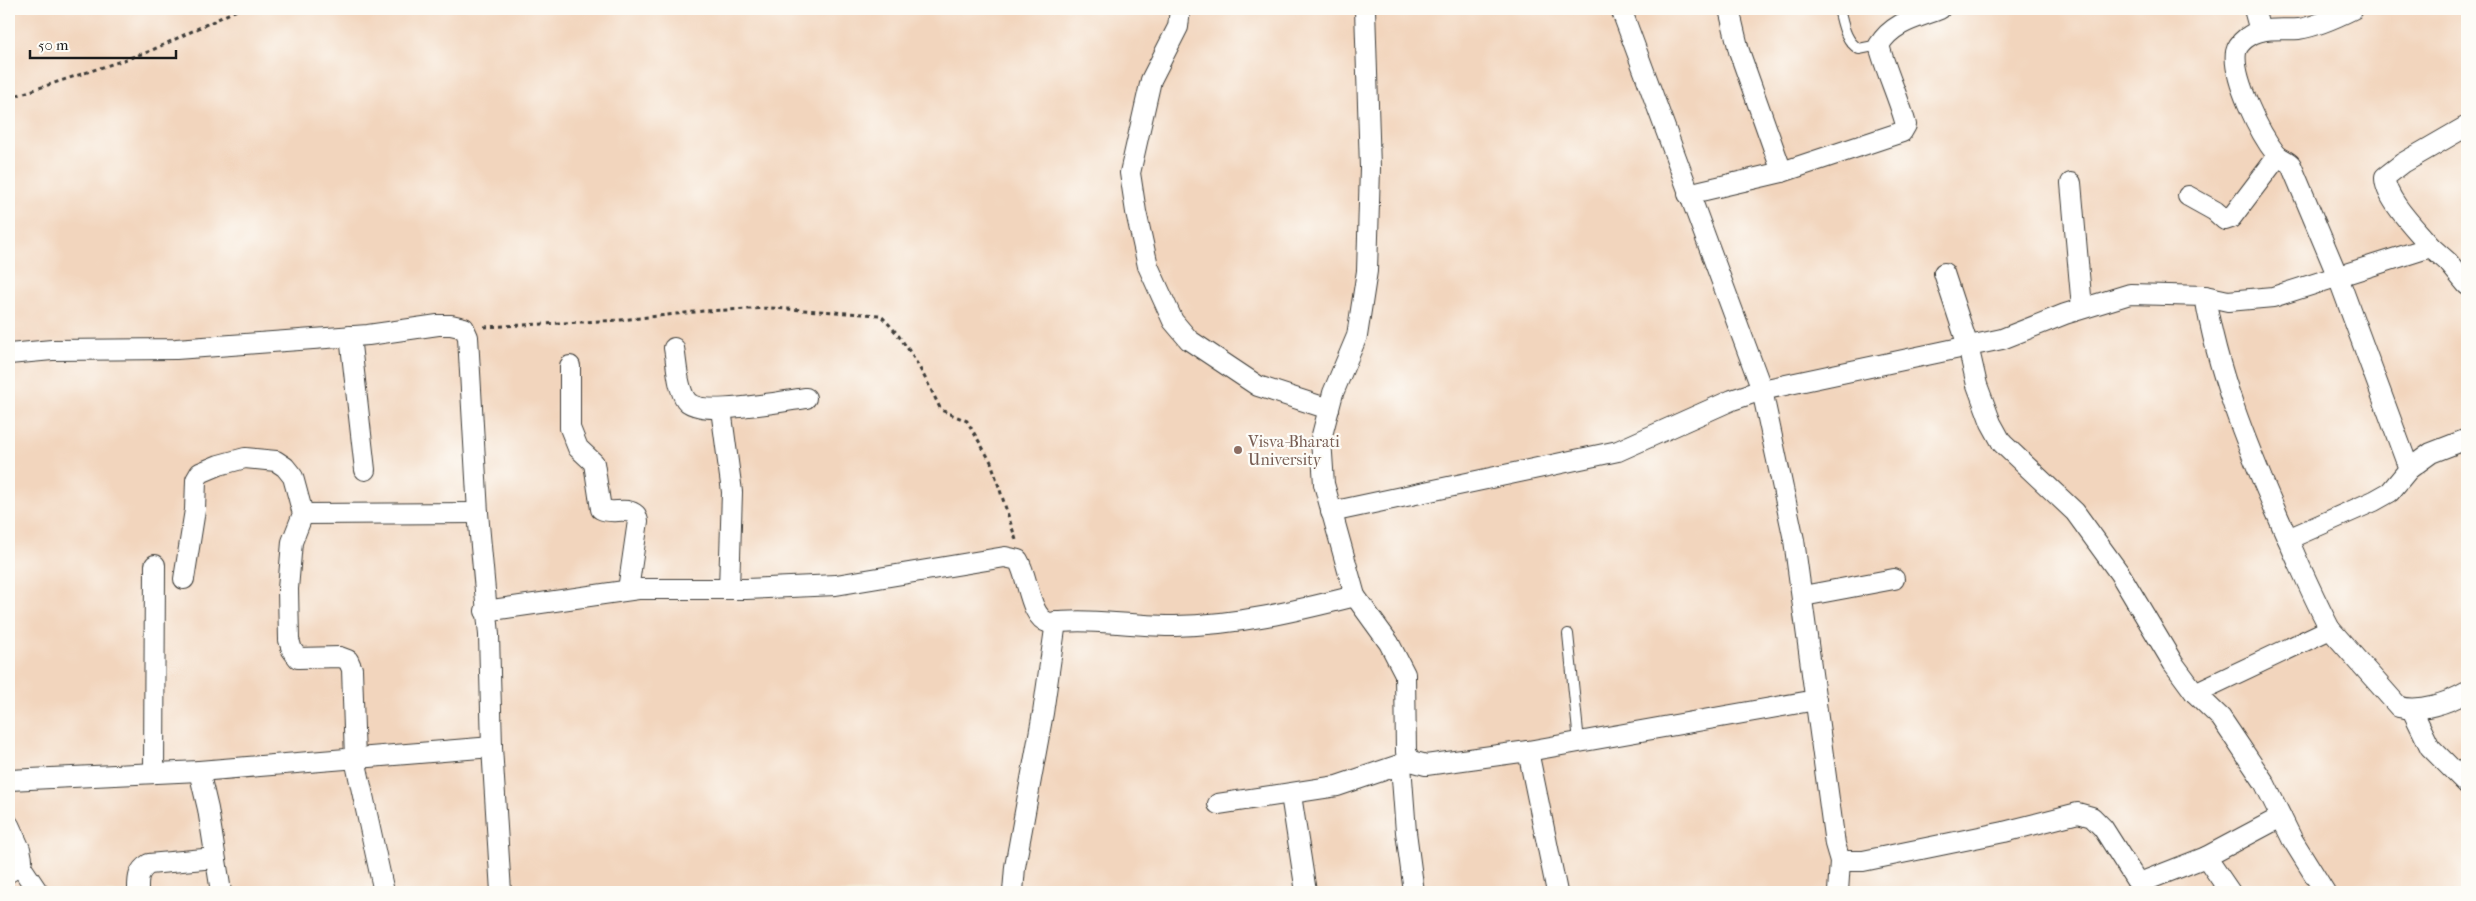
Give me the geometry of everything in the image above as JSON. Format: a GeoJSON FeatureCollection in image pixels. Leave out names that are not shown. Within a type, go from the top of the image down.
{"type":"FeatureCollection","features":[{"type":"Feature","properties":{"kind":"street"},"geometry":{"type":"LineString","coordinates":[[1180,9],[1178,26],[1151,80],[1130,173],[1136,212],[1148,266],[1173,321],[1189,340],[1258,386],[1329,409]]}},
{"type":"Feature","properties":{"kind":"street"},"geometry":{"type":"LineString","coordinates":[[1365,9],[1370,168],[1367,272],[1356,336],[1332,393],[1321,439],[1324,484],[1355,596],[1389,643],[1405,674],[1406,832],[1414,892]]}},
{"type":"Feature","properties":{"kind":"street"},"geometry":{"type":"LineString","coordinates":[[1621,9],[1762,390],[1794,540],[1803,596],[1835,844],[1840,861],[1838,892]]}},
{"type":"Feature","properties":{"kind":"street"},"geometry":{"type":"LineString","coordinates":[[1729,9],[1739,51],[1782,172]]}},
{"type":"Feature","properties":{"kind":"street"},"geometry":{"type":"LineString","coordinates":[[1688,194],[1782,172],[1902,132],[1906,125],[1904,117],[1885,68],[1879,45],[1887,32],[1900,24],[1940,9]]}},
{"type":"Feature","properties":{"kind":"street"},"geometry":{"type":"LineString","coordinates":[[2254,9],[2260,31]]}},
{"type":"Feature","properties":{"kind":"street"},"geometry":{"type":"LineString","coordinates":[[2353,9],[2326,21],[2300,29],[2260,31],[2241,41],[2236,50],[2236,61],[2244,91],[2259,130],[2278,156],[2291,165],[2338,277],[2409,469]]}},
{"type":"Feature","properties":{"kind":"street"},"geometry":{"type":"LineString","coordinates":[[2467,126],[2403,163],[2385,177],[2385,185],[2390,196],[2431,247],[2448,262],[2467,285]]}},
{"type":"Feature","properties":{"kind":"street"},"geometry":{"type":"LineString","coordinates":[[2188,196],[2228,220],[2239,210],[2278,156]]}},
{"type":"Feature","properties":{"kind":"street"},"geometry":{"type":"LineString","coordinates":[[2071,183],[2082,308]]}},
{"type":"Feature","properties":{"kind":"street"},"geometry":{"type":"LineString","coordinates":[[1331,512],[1618,450],[1732,400],[1762,390],[2002,339],[2082,308],[2130,294],[2204,296],[2228,301],[2274,297],[2431,247]]}},
{"type":"Feature","properties":{"kind":"street"},"geometry":{"type":"LineString","coordinates":[[1944,273],[1968,346],[1981,395],[1991,423],[2002,443],[2075,512],[2120,574],[2173,663],[2195,693],[2221,718],[2264,782],[2292,838],[2325,892]]}},
{"type":"Feature","properties":{"kind":"street"},"geometry":{"type":"LineString","coordinates":[[2204,296],[2227,388],[2260,476],[2330,629],[2399,707],[2412,710],[2427,707],[2467,692]]}},
{"type":"Feature","properties":{"kind":"street"},"geometry":{"type":"LineString","coordinates":[[9,354],[52,350],[176,349],[350,336],[451,324],[464,328],[468,337],[478,513],[485,611],[489,635],[492,747],[501,892]]}},
{"type":"Feature","properties":{"kind":"street"},"geometry":{"type":"LineString","coordinates":[[350,336],[365,470]]}},
{"type":"Feature","properties":{"kind":"street"},"geometry":{"type":"LineString","coordinates":[[674,348],[682,393],[687,402],[696,406],[721,409],[806,398]]}},
{"type":"Feature","properties":{"kind":"street"},"geometry":{"type":"LineString","coordinates":[[570,366],[570,428],[578,448],[594,462],[601,509],[612,512],[629,510],[636,515],[638,521],[628,590]]}},
{"type":"Feature","properties":{"kind":"street"},"geometry":{"type":"LineString","coordinates":[[721,409],[732,492],[729,589]]}},
{"type":"Feature","properties":{"kind":"street"},"geometry":{"type":"LineString","coordinates":[[2288,539],[2374,501],[2390,492],[2409,469],[2431,453],[2467,439]]}},
{"type":"Feature","properties":{"kind":"street"},"geometry":{"type":"LineString","coordinates":[[184,579],[195,510],[196,480],[204,470],[245,458],[276,461],[285,467],[293,477],[303,514],[292,542],[288,589],[289,640],[292,650],[298,658],[340,657],[348,660],[352,669],[355,759],[384,892]]}},
{"type":"Feature","properties":{"kind":"street"},"geometry":{"type":"LineString","coordinates":[[303,514],[478,513]]}},
{"type":"Feature","properties":{"kind":"street"},"geometry":{"type":"LineString","coordinates":[[485,611],[628,590],[836,585],[1005,556],[1018,560],[1023,568],[1035,611],[1042,621],[1175,626],[1244,621],[1355,596]]}},
{"type":"Feature","properties":{"kind":"street"},"geometry":{"type":"LineString","coordinates":[[154,773],[155,565]]}},
{"type":"Feature","properties":{"kind":"street"},"geometry":{"type":"LineString","coordinates":[[1803,596],[1894,579]]}},
{"type":"Feature","properties":{"kind":"street"},"geometry":{"type":"LineString","coordinates":[[1013,892],[1014,866],[1043,713],[1056,622]]}},
{"type":"Feature","properties":{"kind":"street"},"geometry":{"type":"LineString","coordinates":[[2195,693],[2330,629]]}},
{"type":"Feature","properties":{"kind":"street"},"geometry":{"type":"LineString","coordinates":[[1218,804],[1291,795],[1337,786],[1406,763],[1426,765],[1528,751],[1816,700]]}},
{"type":"Feature","properties":{"kind":"street"},"geometry":{"type":"LineString","coordinates":[[2412,710],[2430,747],[2467,784]]}},
{"type":"Feature","properties":{"kind":"street"},"geometry":{"type":"LineString","coordinates":[[9,780],[199,771],[492,747]]}},
{"type":"Feature","properties":{"kind":"street"},"geometry":{"type":"LineString","coordinates":[[1528,751],[1558,892]]}},
{"type":"Feature","properties":{"kind":"street"},"geometry":{"type":"LineString","coordinates":[[199,771],[208,809],[221,892]]}},
{"type":"Feature","properties":{"kind":"street"},"geometry":{"type":"LineString","coordinates":[[1291,795],[1306,892]]}},
{"type":"Feature","properties":{"kind":"street"},"geometry":{"type":"LineString","coordinates":[[1840,861],[1872,859],[2004,832],[2078,813],[2092,818],[2103,828],[2130,874],[2136,880],[2142,882],[2206,857],[2281,817]]}},
{"type":"Feature","properties":{"kind":"street"},"geometry":{"type":"LineString","coordinates":[[9,825],[22,858],[15,869],[38,892]]}},
{"type":"Feature","properties":{"kind":"street"},"geometry":{"type":"LineString","coordinates":[[2206,857],[2230,892]]}},
{"type":"Feature","properties":{"kind":"street"},"geometry":{"type":"LineString","coordinates":[[138,892],[138,876],[142,868],[149,864],[215,858]]}},
{"type":"Feature","properties":{"kind":"lane"},"geometry":{"type":"LineString","coordinates":[[1839,9],[1849,40],[1853,45],[1859,49],[1879,45]]}},
{"type":"Feature","properties":{"kind":"lane"},"geometry":{"type":"LineString","coordinates":[[1568,634],[1579,742]]}},
{"type":"Feature","properties":{"kind":"path"},"geometry":{"type":"LineString","coordinates":[[9,98],[148,52],[239,9]]}},
{"type":"Feature","properties":{"kind":"path"},"geometry":{"type":"LineString","coordinates":[[464,328],[621,320],[704,311],[771,308],[880,315],[896,330],[917,361],[941,410],[966,421],[991,462],[1016,541],[1018,560]]}},
{"type":"Feature","properties":{"kind":"shaded area","name":"Visva-Bharati University"},"geometry":{"type":"Polygon","coordinates":[[[9,9],[2467,9],[2467,892],[9,892],[9,9]]]}},
{"type":"Feature","properties":{"kind":"place","name":"Visva-Bharati University"},"geometry":{"type":"Point","coordinates":[1238,450]}}]}
